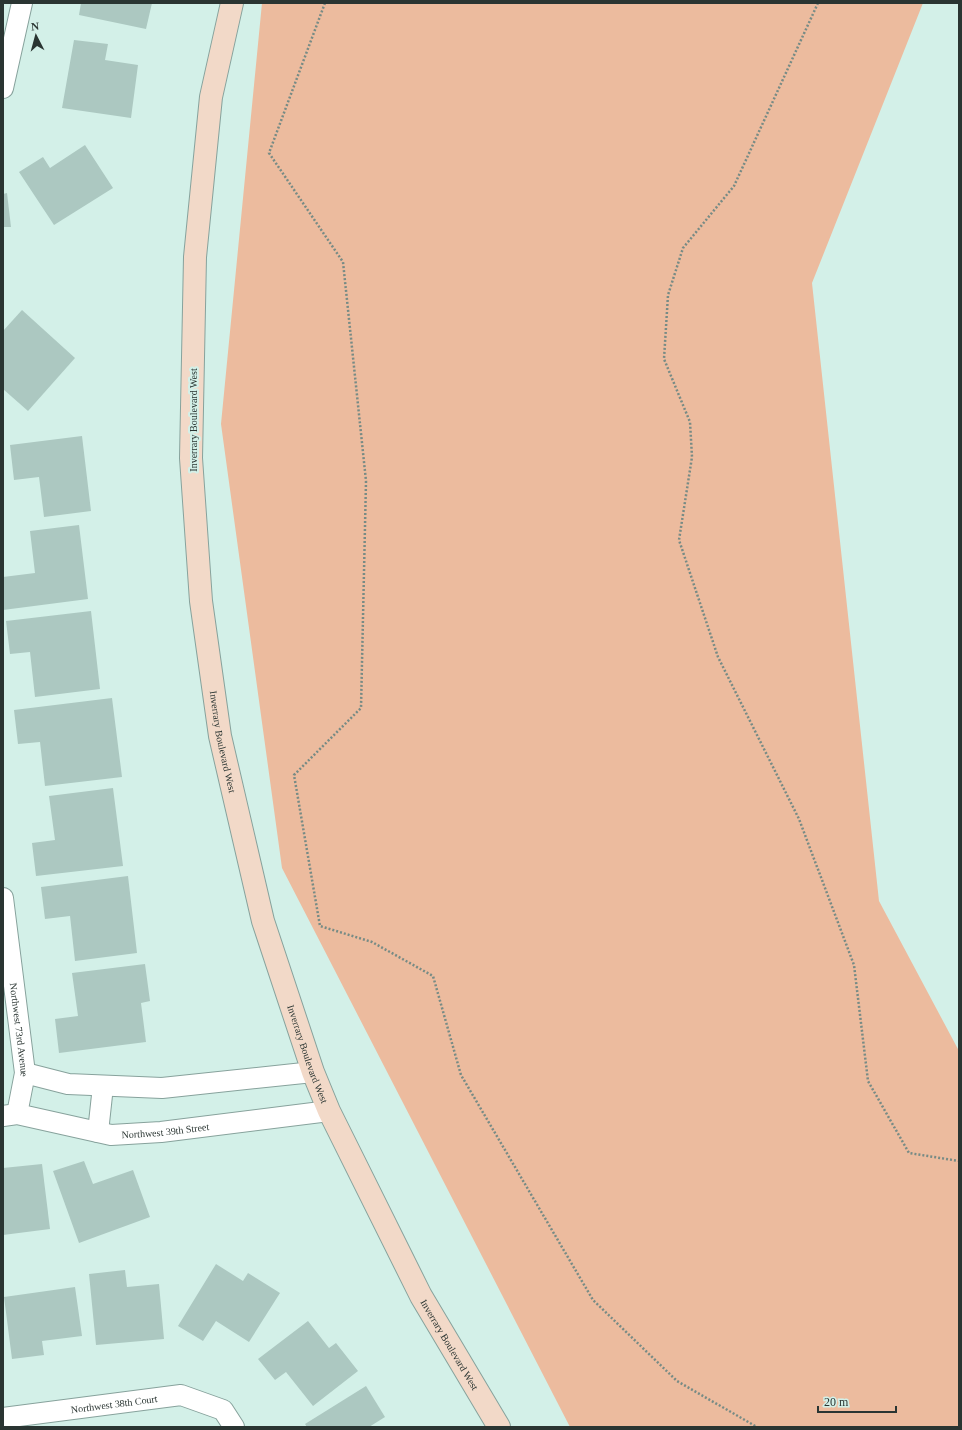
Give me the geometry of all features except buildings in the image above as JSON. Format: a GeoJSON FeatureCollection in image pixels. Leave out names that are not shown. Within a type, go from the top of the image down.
{"type":"FeatureCollection","features":[{"type":"Feature","properties":{"kind":"street"},"geometry":{"type":"LineString","coordinates":[[3,88],[22,3]]}},
{"type":"Feature","properties":{"kind":"street","name":"Inverrary Boulevard West"},"geometry":{"type":"LineString","coordinates":[[232,3],[211,97],[195,257],[191,458],[201,600],[220,736],[263,921],[313,1072],[329,1111],[421,1296],[499,1427]]}},
{"type":"Feature","properties":{"kind":"street","name":"Northwest 73rd Avenue"},"geometry":{"type":"LineString","coordinates":[[3,898],[25,1073],[10,1115]]}},
{"type":"Feature","properties":{"kind":"street"},"geometry":{"type":"LineString","coordinates":[[25,1073],[68,1084],[162,1088],[313,1072]]}},
{"type":"Feature","properties":{"kind":"street"},"geometry":{"type":"LineString","coordinates":[[98,1132],[103,1086]]}},
{"type":"Feature","properties":{"kind":"street","name":"Northwest 39th Street"},"geometry":{"type":"LineString","coordinates":[[10,1115],[111,1135],[162,1132],[329,1111]]}},
{"type":"Feature","properties":{"kind":"street","name":"Northwest 38th Court"},"geometry":{"type":"LineString","coordinates":[[3,1418],[180,1395],[223,1410],[234,1427]]}},
{"type":"Feature","properties":{"kind":"path"},"geometry":{"type":"LineString","coordinates":[[325,3],[269,153],[343,262],[366,481],[361,708],[294,775],[320,926],[372,942],[433,976],[461,1075],[593,1300],[677,1381],[757,1427]]}},
{"type":"Feature","properties":{"kind":"path"},"geometry":{"type":"LineString","coordinates":[[818,3],[734,186],[683,248],[668,294],[664,359],[690,422],[692,458],[679,540],[718,657],[799,819],[854,965],[868,1081],[909,1152],[959,1161]]}},
{"type":"Feature","properties":{"kind":"shaded area"},"geometry":{"type":"Polygon","coordinates":[[[262,3],[923,3],[812,283],[879,901],[959,1051],[959,1427],[570,1427],[282,868],[221,424],[262,3]]]}}]}
